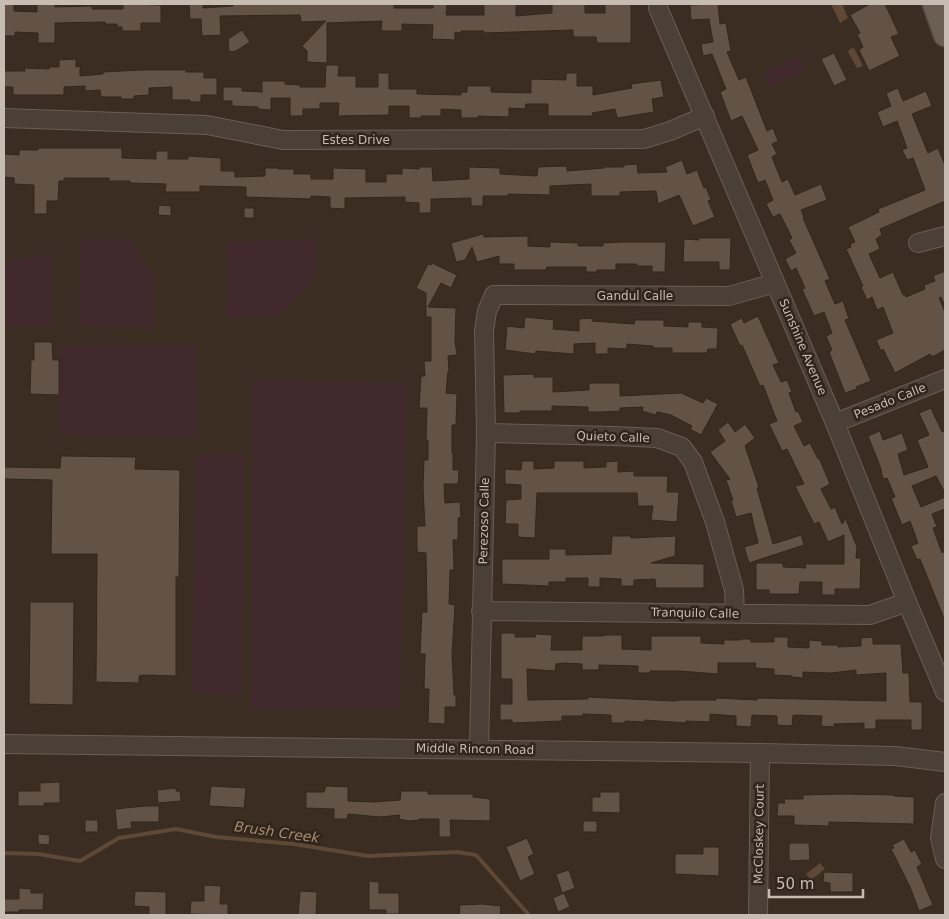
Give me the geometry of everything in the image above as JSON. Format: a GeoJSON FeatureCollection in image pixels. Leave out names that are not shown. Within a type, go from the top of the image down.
{"type":"FeatureCollection","features":[{"type":"Feature","properties":{"kind":"main road"},"geometry":{"type":"LineString","coordinates":[[934,4],[945,35]]}},
{"type":"Feature","properties":{"kind":"street","name":"Sunshine Avenue"},"geometry":{"type":"LineString","coordinates":[[658,4],[658,8],[835,423],[945,692]]}},
{"type":"Feature","properties":{"kind":"street","name":"Estes Drive"},"geometry":{"type":"LineString","coordinates":[[4,118],[207,125],[283,140],[393,140],[644,139],[670,131],[705,116]]}},
{"type":"Feature","properties":{"kind":"street"},"geometry":{"type":"LineString","coordinates":[[918,243],[945,236]]}},
{"type":"Feature","properties":{"kind":"street","name":"Gandul Calle"},"geometry":{"type":"LineString","coordinates":[[494,295],[729,296],[775,282]]}},
{"type":"Feature","properties":{"kind":"street","name":"Perezoso Calle"},"geometry":{"type":"LineString","coordinates":[[479,750],[486,433],[484,331],[487,311],[494,295]]}},
{"type":"Feature","properties":{"kind":"street","name":"Pesado Calle"},"geometry":{"type":"LineString","coordinates":[[835,423],[945,379]]}},
{"type":"Feature","properties":{"kind":"street","name":"Quieto Calle"},"geometry":{"type":"LineString","coordinates":[[486,433],[657,438],[682,446],[693,462],[716,522],[734,590],[736,614]]}},
{"type":"Feature","properties":{"kind":"street","name":"Tranquilo Calle"},"geometry":{"type":"LineString","coordinates":[[482,611],[870,615],[907,602]]}},
{"type":"Feature","properties":{"kind":"street","name":"Middle Rincon Road"},"geometry":{"type":"LineString","coordinates":[[4,744],[760,753],[894,756],[945,762]]}},
{"type":"Feature","properties":{"kind":"street","name":"McCloskey Court"},"geometry":{"type":"LineString","coordinates":[[758,915],[760,753]]}},
{"type":"Feature","properties":{"kind":"street"},"geometry":{"type":"LineString","coordinates":[[945,803],[940,838],[945,859]]}},
{"type":"Feature","properties":{"kind":"shaded area"},"geometry":{"type":"Polygon","coordinates":[[[831,4],[842,4],[848,18],[840,23],[831,4]]]}},
{"type":"Feature","properties":{"kind":"shaded area"},"geometry":{"type":"Polygon","coordinates":[[[854,48],[863,66],[857,68],[848,52],[854,48]]]}},
{"type":"Feature","properties":{"kind":"shaded area"},"geometry":{"type":"Polygon","coordinates":[[[800,56],[805,71],[769,87],[763,72],[800,56]]]}},
{"type":"Feature","properties":{"kind":"shaded area"},"geometry":{"type":"Polygon","coordinates":[[[81,239],[129,239],[154,278],[154,328],[79,326],[81,239]]]}},
{"type":"Feature","properties":{"kind":"shaded area"},"geometry":{"type":"Polygon","coordinates":[[[317,239],[313,281],[278,317],[226,318],[227,242],[317,239]]]}},
{"type":"Feature","properties":{"kind":"shaded area"},"geometry":{"type":"Polygon","coordinates":[[[52,254],[52,325],[4,327],[4,268],[13,259],[52,254]]]}},
{"type":"Feature","properties":{"kind":"shaded area"},"geometry":{"type":"Polygon","coordinates":[[[196,344],[197,437],[59,434],[59,346],[196,344]]]}},
{"type":"Feature","properties":{"kind":"shaded area"},"geometry":{"type":"Polygon","coordinates":[[[253,381],[407,383],[400,707],[251,709],[253,381]]]}},
{"type":"Feature","properties":{"kind":"shaded area"},"geometry":{"type":"Polygon","coordinates":[[[245,454],[242,695],[192,693],[195,455],[245,454]]]}},
{"type":"Feature","properties":{"kind":"shaded area"},"geometry":{"type":"Polygon","coordinates":[[[820,863],[825,869],[811,880],[806,874],[820,863]]]}},
{"type":"Feature","properties":{"kind":"building"},"geometry":{"type":"Polygon","coordinates":[[[4,4],[14,4],[14,11],[37,12],[37,4],[55,4],[55,7],[92,6],[92,9],[123,9],[123,4],[161,5],[161,23],[141,23],[141,31],[122,31],[122,27],[117,27],[117,24],[105,24],[105,22],[55,23],[55,43],[38,43],[38,33],[15,32],[15,36],[4,36],[4,4]]]}},
{"type":"Feature","properties":{"kind":"building"},"geometry":{"type":"Polygon","coordinates":[[[189,4],[203,4],[203,8],[233,6],[233,4],[394,4],[394,8],[433,8],[433,4],[447,4],[446,15],[484,15],[484,4],[516,4],[516,16],[552,13],[552,4],[585,4],[585,13],[605,13],[605,4],[631,4],[631,43],[597,43],[596,37],[573,37],[573,30],[484,33],[484,31],[461,31],[461,33],[455,32],[455,40],[432,39],[433,25],[402,24],[402,31],[381,31],[382,21],[327,23],[327,63],[307,62],[307,51],[302,46],[326,21],[301,22],[300,15],[220,16],[221,35],[202,36],[201,19],[190,19],[189,4]]]}},
{"type":"Feature","properties":{"kind":"building"},"geometry":{"type":"Polygon","coordinates":[[[718,4],[720,24],[726,23],[731,51],[727,52],[739,80],[746,77],[767,131],[773,128],[778,141],[772,144],[777,154],[772,157],[782,182],[788,179],[795,195],[821,184],[827,200],[801,210],[830,279],[825,281],[835,304],[843,301],[849,319],[845,320],[871,381],[856,387],[857,389],[845,393],[829,352],[832,350],[826,336],[832,333],[824,312],[814,316],[802,289],[805,288],[796,268],[791,271],[785,259],[796,253],[789,240],[792,238],[780,214],[773,217],[766,204],[773,200],[765,180],[758,183],[747,155],[758,150],[742,116],[731,121],[720,92],[726,89],[712,54],[703,56],[701,44],[713,42],[709,19],[691,20],[690,5],[718,4]]]}},
{"type":"Feature","properties":{"kind":"building"},"geometry":{"type":"Polygon","coordinates":[[[870,4],[885,4],[899,34],[891,37],[900,56],[869,71],[859,50],[863,47],[857,34],[860,33],[850,15],[870,4]]]}},
{"type":"Feature","properties":{"kind":"building"},"geometry":{"type":"Polygon","coordinates":[[[242,30],[250,42],[236,51],[229,52],[228,39],[242,30]]]}},
{"type":"Feature","properties":{"kind":"building"},"geometry":{"type":"Polygon","coordinates":[[[834,53],[847,80],[834,86],[821,59],[834,53]]]}},
{"type":"Feature","properties":{"kind":"building"},"geometry":{"type":"Polygon","coordinates":[[[76,59],[76,67],[80,66],[80,76],[103,74],[103,72],[141,70],[204,72],[204,78],[217,78],[217,95],[201,95],[201,102],[190,102],[190,100],[172,100],[172,87],[149,88],[149,95],[134,96],[134,99],[121,99],[121,97],[101,97],[100,90],[85,91],[85,86],[64,87],[64,95],[13,95],[13,87],[4,87],[4,71],[25,71],[24,68],[49,69],[49,67],[59,67],[59,60],[76,59]]]}},
{"type":"Feature","properties":{"kind":"building"},"geometry":{"type":"Polygon","coordinates":[[[326,65],[339,65],[338,76],[356,76],[356,87],[378,87],[378,73],[389,73],[389,89],[417,89],[417,94],[461,95],[461,92],[467,92],[467,86],[491,86],[491,92],[531,93],[531,79],[566,80],[566,73],[577,73],[577,86],[593,86],[593,95],[632,88],[631,84],[661,80],[664,97],[652,99],[654,112],[617,118],[615,109],[592,113],[593,116],[548,116],[548,104],[526,104],[525,109],[509,108],[509,117],[478,116],[478,118],[461,118],[461,110],[441,109],[441,116],[409,118],[409,106],[389,106],[389,115],[338,116],[339,103],[320,103],[320,109],[303,109],[303,116],[290,116],[290,98],[271,98],[271,110],[258,109],[258,107],[232,106],[232,101],[223,101],[223,87],[242,87],[242,91],[262,92],[262,81],[285,81],[285,84],[300,85],[300,87],[325,87],[326,65]]]}},
{"type":"Feature","properties":{"kind":"building"},"geometry":{"type":"Polygon","coordinates":[[[898,88],[903,101],[926,91],[932,106],[912,114],[928,153],[938,148],[945,165],[945,201],[880,229],[882,235],[876,239],[880,249],[869,254],[880,278],[893,272],[903,295],[906,297],[925,289],[924,285],[935,281],[933,276],[945,271],[945,306],[941,297],[939,298],[945,312],[945,350],[932,357],[930,354],[895,373],[883,349],[881,351],[876,340],[893,333],[883,307],[877,310],[872,297],[867,300],[861,287],[863,286],[846,249],[855,242],[848,227],[879,212],[878,209],[925,190],[913,158],[907,160],[902,150],[907,148],[897,121],[883,127],[877,112],[891,106],[886,93],[898,88]]]}},
{"type":"Feature","properties":{"kind":"building"},"geometry":{"type":"Polygon","coordinates":[[[38,148],[122,148],[122,158],[156,159],[156,151],[168,151],[168,159],[188,159],[188,156],[221,158],[221,171],[235,171],[235,177],[265,176],[265,168],[278,168],[294,169],[294,174],[311,174],[311,179],[333,179],[333,168],[366,169],[366,182],[386,182],[386,174],[402,174],[402,168],[419,169],[419,167],[432,167],[433,181],[469,179],[469,167],[500,168],[500,174],[537,176],[538,167],[567,166],[567,171],[624,167],[624,165],[637,164],[638,173],[667,172],[665,167],[682,160],[687,174],[697,170],[711,200],[708,201],[715,217],[693,226],[679,195],[658,204],[656,191],[620,192],[620,196],[591,196],[591,184],[550,186],[550,195],[508,194],[508,196],[483,196],[483,206],[471,206],[471,198],[431,199],[431,213],[419,213],[419,203],[405,202],[405,197],[345,198],[345,209],[330,208],[330,197],[311,196],[311,199],[246,197],[246,187],[200,186],[200,192],[165,192],[166,184],[109,181],[109,178],[64,178],[64,181],[59,181],[58,201],[47,201],[47,214],[34,214],[34,185],[14,184],[14,178],[4,177],[4,154],[19,155],[19,150],[38,150],[38,148]]]}},
{"type":"Feature","properties":{"kind":"building"},"geometry":{"type":"Polygon","coordinates":[[[159,205],[171,206],[171,216],[158,215],[159,205]]]}},
{"type":"Feature","properties":{"kind":"building"},"geometry":{"type":"Polygon","coordinates":[[[244,208],[254,208],[254,218],[244,218],[244,208]]]}},
{"type":"Feature","properties":{"kind":"building"},"geometry":{"type":"Polygon","coordinates":[[[483,234],[484,237],[528,236],[528,246],[550,247],[550,242],[578,243],[578,246],[603,246],[603,243],[666,242],[665,272],[652,272],[652,266],[637,266],[637,264],[616,264],[616,270],[597,270],[597,272],[586,272],[586,267],[547,267],[546,270],[514,270],[514,264],[499,264],[499,256],[477,262],[472,247],[465,260],[456,262],[451,243],[483,234]]]}},
{"type":"Feature","properties":{"kind":"building"},"geometry":{"type":"Polygon","coordinates":[[[698,238],[731,238],[730,270],[719,270],[719,262],[683,262],[684,239],[699,240],[698,238]]]}},
{"type":"Feature","properties":{"kind":"building"},"geometry":{"type":"Polygon","coordinates":[[[432,263],[457,275],[451,288],[441,283],[428,307],[456,308],[455,342],[457,355],[448,356],[449,372],[446,393],[457,394],[456,425],[452,425],[452,452],[453,470],[459,470],[458,484],[444,484],[445,503],[460,502],[461,517],[458,518],[458,540],[453,540],[454,570],[450,570],[449,604],[455,605],[452,655],[456,707],[445,707],[445,724],[428,723],[429,689],[424,689],[425,654],[420,654],[422,612],[427,612],[426,553],[417,552],[417,526],[425,526],[424,460],[428,460],[428,440],[426,440],[427,408],[419,408],[421,376],[425,376],[424,361],[431,361],[431,317],[426,317],[426,293],[416,288],[428,264],[431,265],[432,263]]]}},
{"type":"Feature","properties":{"kind":"building"},"geometry":{"type":"Polygon","coordinates":[[[758,316],[779,363],[773,365],[781,382],[787,380],[792,392],[789,393],[796,412],[798,411],[803,422],[794,426],[804,446],[810,443],[819,458],[830,484],[821,489],[831,509],[835,507],[842,524],[845,517],[857,547],[856,558],[861,558],[860,589],[835,589],[835,595],[822,595],[822,582],[800,582],[799,594],[769,594],[769,590],[756,590],[756,563],[783,563],[783,567],[806,568],[805,564],[844,564],[844,535],[828,542],[819,522],[814,524],[795,486],[804,484],[787,449],[782,451],[769,424],[777,421],[763,385],[760,386],[742,345],[740,346],[730,324],[742,318],[744,323],[758,316]]]}},
{"type":"Feature","properties":{"kind":"building"},"geometry":{"type":"Polygon","coordinates":[[[525,317],[554,320],[553,329],[579,331],[579,319],[592,318],[592,321],[634,324],[635,320],[664,320],[664,326],[688,327],[688,322],[702,322],[702,327],[718,328],[717,349],[708,349],[707,353],[672,353],[672,348],[653,348],[653,346],[627,344],[627,349],[608,348],[608,354],[595,354],[595,343],[574,344],[574,354],[536,351],[535,354],[505,350],[507,326],[524,328],[525,317]]]}},
{"type":"Feature","properties":{"kind":"building"},"geometry":{"type":"Polygon","coordinates":[[[34,342],[52,342],[53,360],[59,360],[59,395],[30,394],[31,360],[34,360],[34,342]]]}},
{"type":"Feature","properties":{"kind":"building"},"geometry":{"type":"Polygon","coordinates":[[[534,374],[534,377],[553,377],[553,392],[589,390],[589,383],[620,383],[620,396],[681,393],[703,403],[706,398],[718,404],[701,435],[690,429],[692,426],[671,415],[657,412],[656,415],[642,411],[643,407],[620,408],[620,411],[588,412],[588,407],[552,406],[552,411],[504,413],[503,375],[534,374]]]}},
{"type":"Feature","properties":{"kind":"building"},"geometry":{"type":"Polygon","coordinates":[[[931,408],[942,432],[945,431],[945,493],[936,476],[912,486],[921,507],[945,497],[945,509],[932,514],[937,527],[933,528],[942,553],[945,551],[945,621],[920,559],[917,560],[911,546],[918,543],[910,521],[902,525],[891,498],[895,497],[887,478],[883,479],[868,436],[880,431],[883,440],[902,433],[908,450],[898,454],[904,475],[928,467],[917,440],[929,435],[919,413],[931,408]]]}},
{"type":"Feature","properties":{"kind":"building"},"geometry":{"type":"Polygon","coordinates":[[[728,422],[735,432],[745,424],[755,438],[745,446],[759,487],[757,488],[773,544],[801,535],[804,545],[749,563],[744,547],[758,543],[751,513],[736,517],[731,501],[733,500],[726,480],[730,479],[710,452],[725,441],[718,430],[728,422]]]}},
{"type":"Feature","properties":{"kind":"building"},"geometry":{"type":"Polygon","coordinates":[[[61,456],[136,457],[135,469],[180,470],[179,577],[176,577],[176,676],[143,675],[139,676],[139,683],[96,682],[97,554],[51,554],[52,480],[4,479],[4,467],[60,468],[61,456]]]}},
{"type":"Feature","properties":{"kind":"building"},"geometry":{"type":"Polygon","coordinates":[[[522,461],[534,461],[534,469],[554,468],[554,461],[584,461],[584,468],[606,467],[606,462],[618,461],[618,472],[634,471],[634,476],[668,476],[667,492],[679,492],[677,522],[651,520],[653,506],[638,506],[637,493],[537,493],[535,538],[518,537],[518,524],[505,524],[506,500],[521,499],[521,485],[505,484],[505,469],[521,470],[522,461]]]}},
{"type":"Feature","properties":{"kind":"building"},"geometry":{"type":"Polygon","coordinates":[[[612,536],[631,536],[631,538],[676,536],[675,556],[651,563],[704,564],[704,588],[656,588],[655,579],[634,580],[634,586],[621,586],[621,579],[600,578],[600,587],[588,587],[588,578],[566,578],[566,582],[549,582],[549,586],[502,584],[502,559],[549,559],[549,549],[566,549],[566,555],[611,554],[612,536]]]}},
{"type":"Feature","properties":{"kind":"building"},"geometry":{"type":"Polygon","coordinates":[[[30,602],[74,602],[73,705],[29,704],[30,602]]]}},
{"type":"Feature","properties":{"kind":"building"},"geometry":{"type":"Polygon","coordinates":[[[501,633],[515,633],[515,637],[535,637],[536,634],[552,635],[551,650],[582,650],[582,636],[604,635],[622,635],[622,649],[651,650],[651,636],[701,636],[701,643],[724,644],[724,640],[751,639],[751,642],[774,642],[774,637],[788,637],[788,647],[809,648],[809,640],[822,641],[822,645],[838,645],[838,647],[861,646],[861,638],[873,637],[873,644],[901,644],[903,673],[909,673],[910,702],[922,702],[922,730],[911,730],[911,720],[876,720],[876,729],[864,729],[864,723],[834,724],[834,727],[821,726],[822,716],[793,715],[792,726],[777,725],[777,716],[752,715],[751,727],[736,726],[736,716],[710,714],[710,722],[686,721],[686,723],[645,720],[645,722],[625,721],[625,723],[611,723],[611,715],[583,714],[583,716],[562,716],[562,721],[512,723],[512,720],[500,720],[500,704],[512,704],[512,679],[501,679],[501,633]],[[718,663],[718,674],[680,671],[638,673],[638,666],[599,665],[599,670],[582,670],[582,664],[556,664],[555,671],[527,669],[528,700],[588,699],[588,697],[673,701],[716,700],[716,698],[757,700],[757,698],[886,701],[886,673],[856,675],[856,670],[831,673],[803,672],[803,678],[774,675],[774,669],[755,668],[756,663],[718,663]]]}},
{"type":"Feature","properties":{"kind":"building"},"geometry":{"type":"Polygon","coordinates":[[[60,782],[60,803],[44,803],[44,806],[18,806],[18,791],[40,791],[40,783],[60,782]]]}},
{"type":"Feature","properties":{"kind":"building"},"geometry":{"type":"Polygon","coordinates":[[[211,786],[246,788],[244,808],[209,806],[211,786]]]}},
{"type":"Feature","properties":{"kind":"building"},"geometry":{"type":"Polygon","coordinates":[[[326,786],[348,787],[348,801],[400,800],[401,791],[428,791],[428,794],[473,794],[473,797],[490,799],[490,821],[450,820],[451,837],[439,837],[439,819],[409,821],[399,819],[400,815],[380,817],[348,814],[347,819],[334,819],[334,809],[306,808],[306,792],[324,792],[326,786]]]}},
{"type":"Feature","properties":{"kind":"building"},"geometry":{"type":"Polygon","coordinates":[[[176,788],[176,791],[180,791],[181,801],[158,803],[157,790],[176,788]]]}},
{"type":"Feature","properties":{"kind":"building"},"geometry":{"type":"Polygon","coordinates":[[[600,792],[620,792],[620,813],[592,812],[592,797],[600,797],[600,792]]]}},
{"type":"Feature","properties":{"kind":"building"},"geometry":{"type":"Polygon","coordinates":[[[842,794],[914,797],[914,824],[829,822],[829,826],[794,825],[794,816],[777,816],[778,803],[785,803],[784,799],[803,799],[803,795],[842,794]]]}},
{"type":"Feature","properties":{"kind":"building"},"geometry":{"type":"Polygon","coordinates":[[[159,806],[159,822],[131,822],[132,828],[117,830],[115,809],[159,806]]]}},
{"type":"Feature","properties":{"kind":"building"},"geometry":{"type":"Polygon","coordinates":[[[85,820],[98,820],[98,832],[85,832],[85,820]]]}},
{"type":"Feature","properties":{"kind":"building"},"geometry":{"type":"Polygon","coordinates":[[[583,821],[597,821],[597,832],[583,832],[583,821]]]}},
{"type":"Feature","properties":{"kind":"building"},"geometry":{"type":"Polygon","coordinates":[[[38,834],[50,835],[49,845],[38,844],[38,834]]]}},
{"type":"Feature","properties":{"kind":"building"},"geometry":{"type":"Polygon","coordinates":[[[527,838],[534,854],[528,857],[535,874],[520,881],[506,847],[527,838]]]}},
{"type":"Feature","properties":{"kind":"building"},"geometry":{"type":"Polygon","coordinates":[[[904,839],[911,852],[915,850],[922,864],[917,867],[933,905],[919,911],[910,887],[891,849],[894,848],[892,845],[904,839]]]}},
{"type":"Feature","properties":{"kind":"building"},"geometry":{"type":"Polygon","coordinates":[[[789,843],[809,843],[810,860],[789,861],[789,843]]]}},
{"type":"Feature","properties":{"kind":"building"},"geometry":{"type":"Polygon","coordinates":[[[703,847],[719,847],[719,876],[675,874],[675,854],[703,854],[703,847]]]}},
{"type":"Feature","properties":{"kind":"building"},"geometry":{"type":"Polygon","coordinates":[[[569,870],[575,888],[562,893],[556,874],[569,870]]]}},
{"type":"Feature","properties":{"kind":"building"},"geometry":{"type":"Polygon","coordinates":[[[824,872],[853,873],[853,892],[830,892],[830,883],[823,882],[824,872]]]}},
{"type":"Feature","properties":{"kind":"building"},"geometry":{"type":"Polygon","coordinates":[[[369,881],[379,882],[379,893],[399,893],[399,914],[386,914],[386,910],[369,910],[369,881]]]}},
{"type":"Feature","properties":{"kind":"building"},"geometry":{"type":"Polygon","coordinates":[[[204,885],[221,886],[220,904],[228,904],[228,915],[190,914],[191,901],[204,901],[204,885]]]}},
{"type":"Feature","properties":{"kind":"building"},"geometry":{"type":"Polygon","coordinates":[[[19,888],[31,889],[31,893],[44,893],[43,910],[4,912],[4,899],[19,899],[19,888]]]}},
{"type":"Feature","properties":{"kind":"building"},"geometry":{"type":"Polygon","coordinates":[[[135,891],[166,892],[166,915],[149,915],[149,907],[134,906],[135,891]]]}},
{"type":"Feature","properties":{"kind":"building"},"geometry":{"type":"Polygon","coordinates":[[[300,891],[317,892],[316,915],[298,915],[300,891]]]}},
{"type":"Feature","properties":{"kind":"building"},"geometry":{"type":"Polygon","coordinates":[[[564,893],[570,907],[558,912],[553,898],[564,893]]]}},
{"type":"Feature","properties":{"kind":"building"},"geometry":{"type":"Polygon","coordinates":[[[482,904],[501,906],[500,915],[459,915],[460,905],[482,904]]]}},
{"type":"Feature","properties":{"kind":"waterway","name":"Brush Creek"},"geometry":{"type":"LineString","coordinates":[[4,853],[38,854],[80,861],[119,838],[176,829],[216,837],[294,844],[368,856],[457,852],[476,855],[529,915]]}}]}
